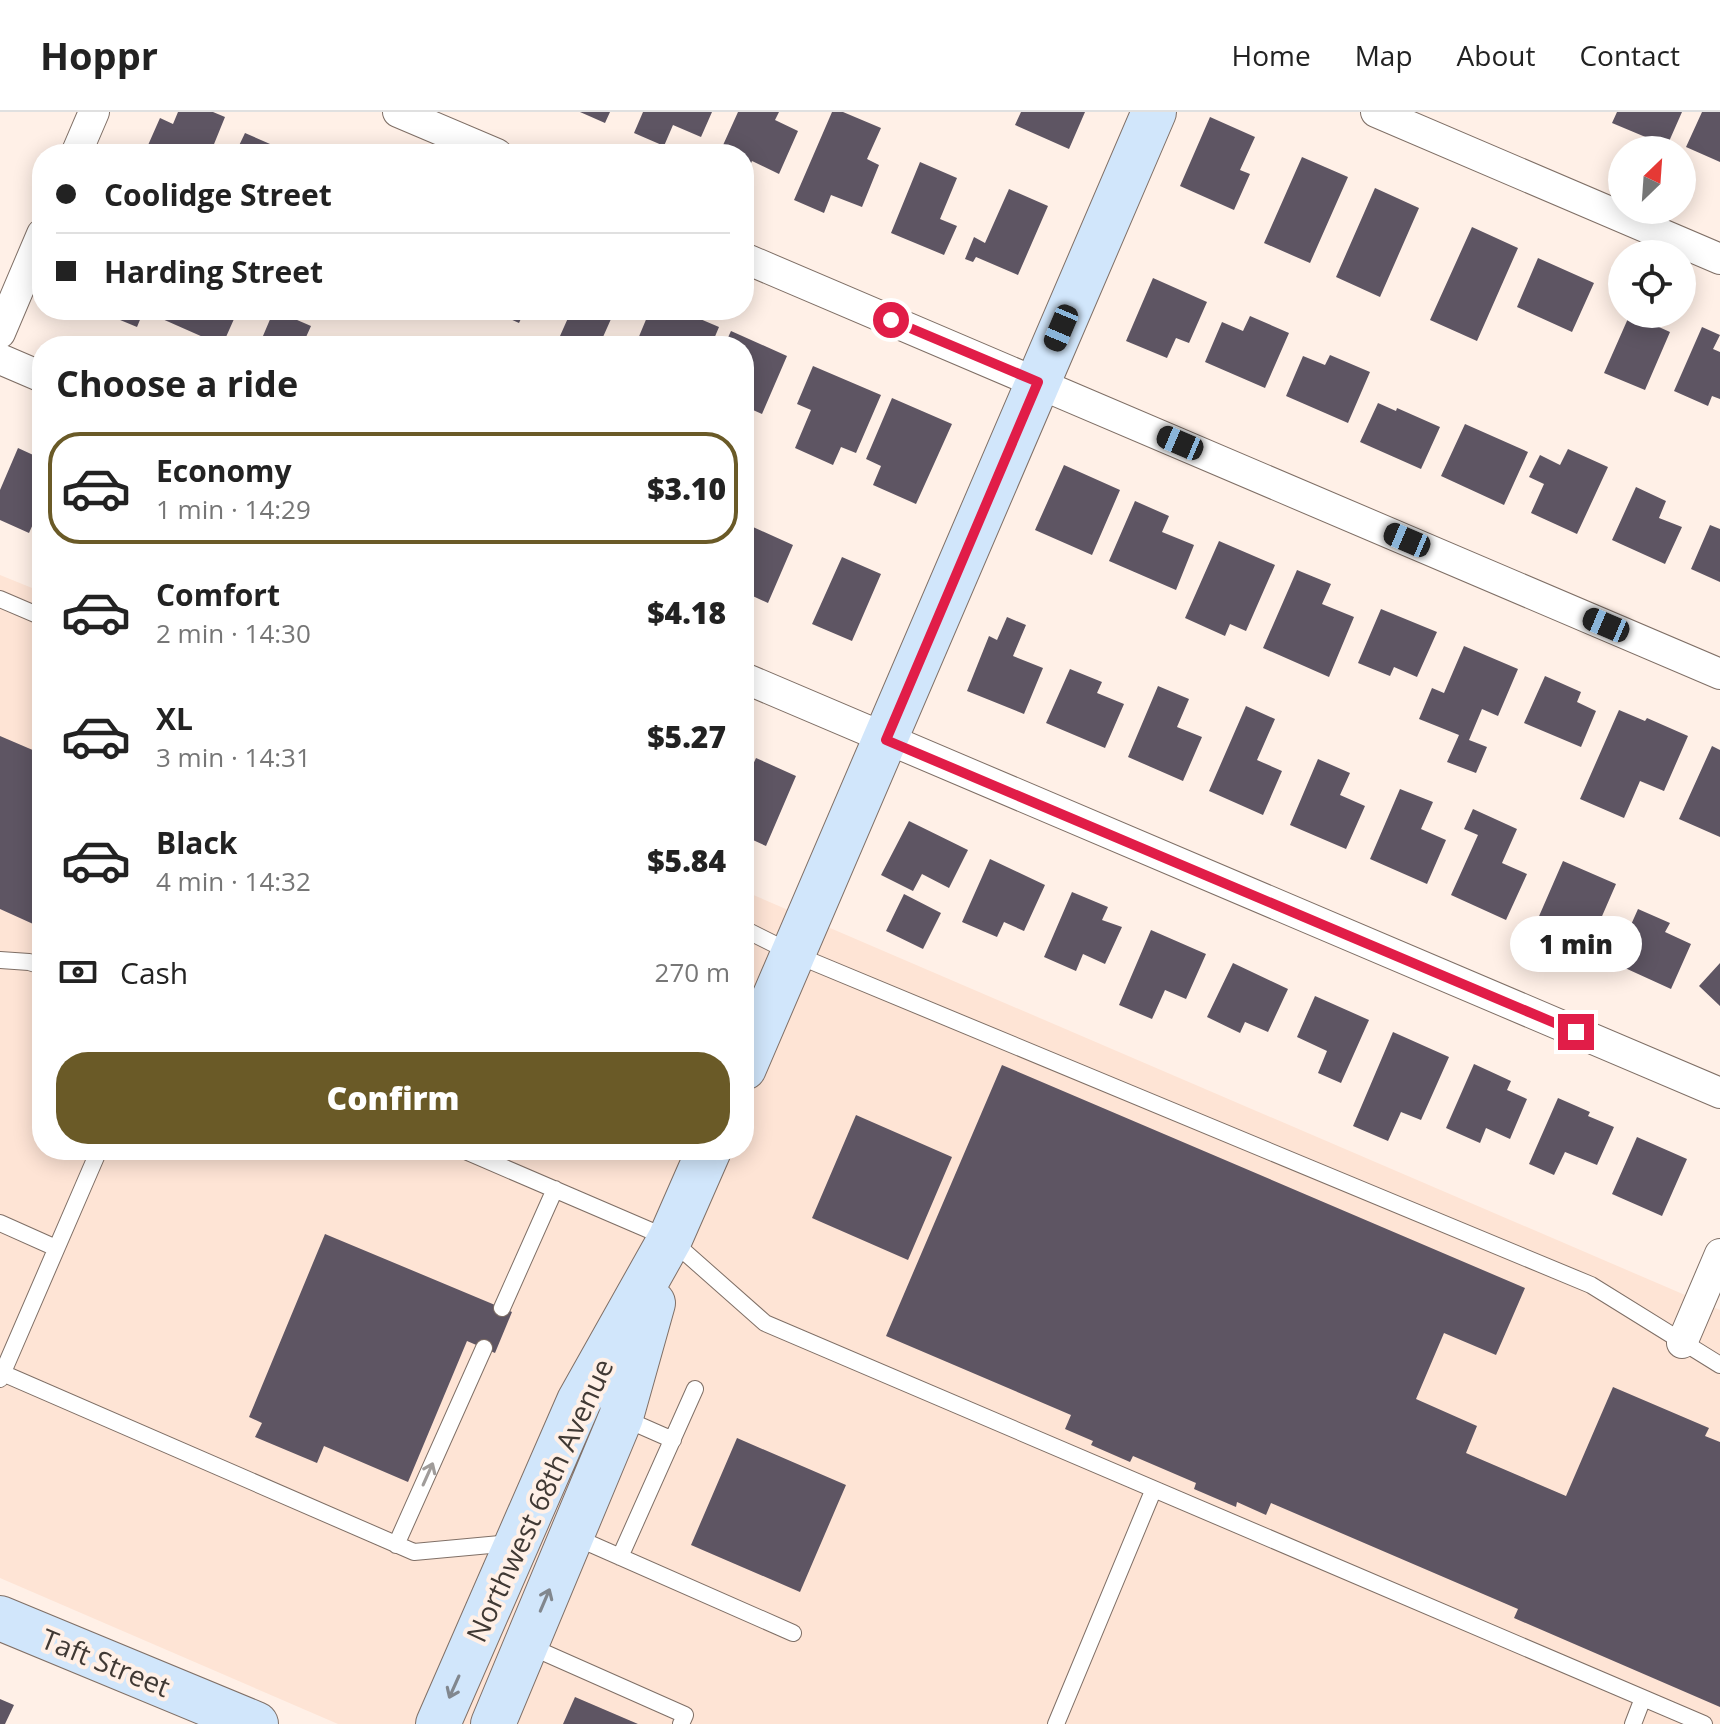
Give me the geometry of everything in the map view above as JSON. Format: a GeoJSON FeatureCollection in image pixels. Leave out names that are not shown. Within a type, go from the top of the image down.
{"type":"FeatureCollection","features":[{"type":"Feature","properties":{"kind":"street"},"geometry":{"type":"LineString","coordinates":[[80,144],[94,112]]}},
{"type":"Feature","properties":{"kind":"street"},"geometry":{"type":"LineString","coordinates":[[398,112],[473,144]]}},
{"type":"Feature","properties":{"kind":"street"},"geometry":{"type":"LineString","coordinates":[[754,1045],[1154,112]]}},
{"type":"Feature","properties":{"kind":"street"},"geometry":{"type":"LineString","coordinates":[[1376,112],[1720,259]]}},
{"type":"Feature","properties":{"kind":"street"},"geometry":{"type":"LineString","coordinates":[[0,333],[32,258]]}},
{"type":"Feature","properties":{"kind":"street"},"geometry":{"type":"LineString","coordinates":[[754,262],[1720,674]]}},
{"type":"Feature","properties":{"kind":"street"},"geometry":{"type":"LineString","coordinates":[[0,359],[32,373]]}},
{"type":"Feature","properties":{"kind":"street"},"geometry":{"type":"LineString","coordinates":[[754,682],[1720,1093]]}},
{"type":"Feature","properties":{"kind":"street","name":"Northwest 68th Avenue"},"geometry":{"type":"LineString","coordinates":[[438,1724],[579,1401],[670,1239],[705,1160]]}},
{"type":"Feature","properties":{"kind":"street","name":"Northwest 68th Avenue"},"geometry":{"type":"LineString","coordinates":[[493,1724],[621,1417],[670,1239]]}},
{"type":"Feature","properties":{"kind":"street"},"geometry":{"type":"LineString","coordinates":[[1682,1343],[1720,1254]]}},
{"type":"Feature","properties":{"kind":"street","name":"Taft Street"},"geometry":{"type":"LineString","coordinates":[[0,1618],[245,1722]]}},
{"type":"Feature","properties":{"kind":"lane"},"geometry":{"type":"LineString","coordinates":[[0,599],[32,613]]}},
{"type":"Feature","properties":{"kind":"lane"},"geometry":{"type":"LineString","coordinates":[[754,934],[794,954],[1591,1285],[1720,1365]]}},
{"type":"Feature","properties":{"kind":"lane"},"geometry":{"type":"LineString","coordinates":[[0,960],[32,963]]}},
{"type":"Feature","properties":{"kind":"lane"},"geometry":{"type":"LineString","coordinates":[[95,1160],[1,1375],[414,1552],[517,1543]]}},
{"type":"Feature","properties":{"kind":"lane"},"geometry":{"type":"LineString","coordinates":[[487,1160],[670,1239],[765,1323],[1704,1724]]}},
{"type":"Feature","properties":{"kind":"lane"},"geometry":{"type":"LineString","coordinates":[[502,1308],[555,1189]]}},
{"type":"Feature","properties":{"kind":"lane"},"geometry":{"type":"LineString","coordinates":[[0,1223],[56,1248]]}},
{"type":"Feature","properties":{"kind":"lane"},"geometry":{"type":"LineString","coordinates":[[396,1545],[484,1348]]}},
{"type":"Feature","properties":{"kind":"lane"},"geometry":{"type":"LineString","coordinates":[[620,1557],[695,1389]]}},
{"type":"Feature","properties":{"kind":"lane"},"geometry":{"type":"LineString","coordinates":[[621,1417],[673,1440]]}},
{"type":"Feature","properties":{"kind":"lane"},"geometry":{"type":"LineString","coordinates":[[1056,1724],[1153,1491]]}},
{"type":"Feature","properties":{"kind":"lane"},"geometry":{"type":"LineString","coordinates":[[572,1536],[793,1633]]}},
{"type":"Feature","properties":{"kind":"lane"},"geometry":{"type":"LineString","coordinates":[[527,1645],[685,1715],[681,1724]]}},
{"type":"Feature","properties":{"kind":"lane"},"geometry":{"type":"LineString","coordinates":[[1633,1724],[1643,1698]]}},
{"type":"Feature","properties":{"kind":"shaded area"},"geometry":{"type":"Polygon","coordinates":[[[0,575],[32,588],[32,1160],[754,1160],[754,895],[1720,1310],[1720,1724],[338,1724],[0,1578],[0,575]]]}},
{"type":"Feature","properties":{"kind":"building"},"geometry":{"type":"Polygon","coordinates":[[[178,112],[213,112],[225,117],[214,144],[149,144],[160,118],[173,124],[178,112]]]}},
{"type":"Feature","properties":{"kind":"building"},"geometry":{"type":"Polygon","coordinates":[[[580,112],[610,112],[605,123],[580,112]]]}},
{"type":"Feature","properties":{"kind":"building"},"geometry":{"type":"Polygon","coordinates":[[[643,112],[712,112],[701,137],[673,125],[665,144],[634,133],[643,112]]]}},
{"type":"Feature","properties":{"kind":"building"},"geometry":{"type":"Polygon","coordinates":[[[738,112],[779,112],[775,120],[798,131],[779,174],[754,162],[754,144],[724,144],[738,112]]]}},
{"type":"Feature","properties":{"kind":"building"},"geometry":{"type":"Polygon","coordinates":[[[832,112],[843,112],[881,128],[867,159],[879,165],[862,207],[831,195],[824,213],[794,200],[832,112]]]}},
{"type":"Feature","properties":{"kind":"building"},"geometry":{"type":"Polygon","coordinates":[[[1021,112],[1085,112],[1069,149],[1015,125],[1021,112]]]}},
{"type":"Feature","properties":{"kind":"building"},"geometry":{"type":"Polygon","coordinates":[[[1617,112],[1682,112],[1671,136],[1643,136],[1612,123],[1617,112]]]}},
{"type":"Feature","properties":{"kind":"building"},"geometry":{"type":"Polygon","coordinates":[[[1702,112],[1720,112],[1720,162],[1696,151],[1696,136],[1691,136],[1702,112]]]}},
{"type":"Feature","properties":{"kind":"building"},"geometry":{"type":"Polygon","coordinates":[[[1210,117],[1255,137],[1240,170],[1250,174],[1234,210],[1180,186],[1210,117]]]}},
{"type":"Feature","properties":{"kind":"building"},"geometry":{"type":"Polygon","coordinates":[[[245,133],[270,144],[240,144],[245,133]]]}},
{"type":"Feature","properties":{"kind":"building"},"geometry":{"type":"Polygon","coordinates":[[[1302,157],[1348,177],[1310,263],[1264,243],[1302,157]]]}},
{"type":"Feature","properties":{"kind":"building"},"geometry":{"type":"Polygon","coordinates":[[[920,162],[957,178],[940,219],[957,226],[944,255],[891,233],[920,162]]]}},
{"type":"Feature","properties":{"kind":"building"},"geometry":{"type":"Polygon","coordinates":[[[1375,188],[1419,208],[1380,297],[1336,277],[1375,188]]]}},
{"type":"Feature","properties":{"kind":"building"},"geometry":{"type":"Polygon","coordinates":[[[1009,189],[1048,206],[1018,275],[976,257],[973,262],[965,259],[974,237],[985,243],[1009,189]]]}},
{"type":"Feature","properties":{"kind":"building"},"geometry":{"type":"Polygon","coordinates":[[[1472,227],[1518,248],[1477,341],[1430,320],[1472,227]]]}},
{"type":"Feature","properties":{"kind":"building"},"geometry":{"type":"Polygon","coordinates":[[[1538,258],[1594,283],[1572,332],[1517,307],[1538,258]]]}},
{"type":"Feature","properties":{"kind":"building"},"geometry":{"type":"Polygon","coordinates":[[[1153,278],[1207,302],[1189,343],[1176,338],[1167,358],[1126,341],[1153,278]]]}},
{"type":"Feature","properties":{"kind":"building"},"geometry":{"type":"Polygon","coordinates":[[[1250,316],[1289,333],[1265,388],[1205,362],[1222,322],[1243,331],[1250,316]]]}},
{"type":"Feature","properties":{"kind":"building"},"geometry":{"type":"Polygon","coordinates":[[[120,320],[140,320],[137,327],[120,320]]]}},
{"type":"Feature","properties":{"kind":"building"},"geometry":{"type":"Polygon","coordinates":[[[165,320],[234,320],[226,336],[201,336],[165,320]]]}},
{"type":"Feature","properties":{"kind":"building"},"geometry":{"type":"Polygon","coordinates":[[[270,320],[297,320],[311,326],[306,336],[263,336],[270,320]]]}},
{"type":"Feature","properties":{"kind":"building"},"geometry":{"type":"Polygon","coordinates":[[[567,320],[611,320],[603,336],[560,336],[567,320]]]}},
{"type":"Feature","properties":{"kind":"building"},"geometry":{"type":"Polygon","coordinates":[[[646,320],[703,320],[719,327],[715,336],[639,336],[646,320]]]}},
{"type":"Feature","properties":{"kind":"building"},"geometry":{"type":"Polygon","coordinates":[[[1702,327],[1720,335],[1713,349],[1720,352],[1720,399],[1712,396],[1708,406],[1674,391],[1702,327]]]}},
{"type":"Feature","properties":{"kind":"building"},"geometry":{"type":"Polygon","coordinates":[[[1624,328],[1661,328],[1670,332],[1645,390],[1604,373],[1624,328]]]}},
{"type":"Feature","properties":{"kind":"building"},"geometry":{"type":"Polygon","coordinates":[[[754,341],[787,356],[762,414],[754,410],[754,341]]]}},
{"type":"Feature","properties":{"kind":"building"},"geometry":{"type":"Polygon","coordinates":[[[1330,355],[1370,372],[1348,423],[1286,396],[1303,356],[1325,365],[1330,355]]]}},
{"type":"Feature","properties":{"kind":"building"},"geometry":{"type":"Polygon","coordinates":[[[813,366],[881,395],[856,453],[841,447],[833,465],[795,448],[811,410],[797,404],[813,366]]]}},
{"type":"Feature","properties":{"kind":"building"},"geometry":{"type":"Polygon","coordinates":[[[892,398],[952,424],[916,504],[873,485],[881,466],[866,459],[892,398]]]}},
{"type":"Feature","properties":{"kind":"building"},"geometry":{"type":"Polygon","coordinates":[[[1378,403],[1440,427],[1421,469],[1360,442],[1378,403]]]}},
{"type":"Feature","properties":{"kind":"building"},"geometry":{"type":"Polygon","coordinates":[[[1465,424],[1528,452],[1504,505],[1441,476],[1465,424]]]}},
{"type":"Feature","properties":{"kind":"building"},"geometry":{"type":"Polygon","coordinates":[[[18,448],[32,454],[32,526],[29,533],[0,520],[0,490],[18,448]]]}},
{"type":"Feature","properties":{"kind":"building"},"geometry":{"type":"Polygon","coordinates":[[[1568,449],[1608,467],[1577,534],[1531,513],[1544,484],[1529,477],[1540,455],[1560,465],[1568,449]]]}},
{"type":"Feature","properties":{"kind":"building"},"geometry":{"type":"Polygon","coordinates":[[[1064,465],[1120,490],[1092,555],[1035,530],[1064,465]]]}},
{"type":"Feature","properties":{"kind":"building"},"geometry":{"type":"Polygon","coordinates":[[[1636,487],[1666,501],[1659,518],[1682,527],[1665,564],[1612,540],[1636,487]]]}},
{"type":"Feature","properties":{"kind":"building"},"geometry":{"type":"Polygon","coordinates":[[[1135,501],[1169,516],[1162,532],[1194,545],[1176,590],[1109,561],[1135,501]]]}},
{"type":"Feature","properties":{"kind":"building"},"geometry":{"type":"Polygon","coordinates":[[[1710,525],[1720,529],[1720,582],[1691,569],[1710,525]]]}},
{"type":"Feature","properties":{"kind":"building"},"geometry":{"type":"Polygon","coordinates":[[[754,527],[793,545],[768,603],[754,597],[754,527]]]}},
{"type":"Feature","properties":{"kind":"building"},"geometry":{"type":"Polygon","coordinates":[[[1219,541],[1275,565],[1246,631],[1230,624],[1225,636],[1185,618],[1219,541]]]}},
{"type":"Feature","properties":{"kind":"building"},"geometry":{"type":"Polygon","coordinates":[[[842,557],[881,574],[852,641],[812,624],[842,557]]]}},
{"type":"Feature","properties":{"kind":"building"},"geometry":{"type":"Polygon","coordinates":[[[1297,570],[1331,584],[1322,604],[1354,617],[1329,677],[1263,648],[1297,570]]]}},
{"type":"Feature","properties":{"kind":"building"},"geometry":{"type":"Polygon","coordinates":[[[1381,609],[1437,632],[1417,677],[1394,667],[1390,676],[1358,663],[1381,609]]]}},
{"type":"Feature","properties":{"kind":"building"},"geometry":{"type":"Polygon","coordinates":[[[1007,617],[1026,625],[1013,656],[1043,668],[1024,714],[967,691],[989,636],[997,640],[1007,617]]]}},
{"type":"Feature","properties":{"kind":"building"},"geometry":{"type":"Polygon","coordinates":[[[1464,646],[1518,669],[1498,716],[1482,709],[1469,740],[1487,747],[1476,773],[1447,762],[1459,735],[1419,719],[1432,688],[1444,693],[1464,646]]]}},
{"type":"Feature","properties":{"kind":"building"},"geometry":{"type":"Polygon","coordinates":[[[1070,669],[1102,682],[1097,693],[1124,704],[1105,748],[1046,723],[1070,669]]]}},
{"type":"Feature","properties":{"kind":"building"},"geometry":{"type":"Polygon","coordinates":[[[1545,676],[1581,692],[1577,702],[1596,711],[1581,747],[1524,723],[1545,676]]]}},
{"type":"Feature","properties":{"kind":"building"},"geometry":{"type":"Polygon","coordinates":[[[1158,686],[1189,699],[1177,727],[1202,737],[1183,781],[1128,757],[1158,686]]]}},
{"type":"Feature","properties":{"kind":"building"},"geometry":{"type":"Polygon","coordinates":[[[1246,706],[1275,719],[1257,760],[1282,771],[1263,815],[1209,791],[1246,706]]]}},
{"type":"Feature","properties":{"kind":"building"},"geometry":{"type":"Polygon","coordinates":[[[1619,710],[1688,736],[1664,791],[1640,781],[1624,818],[1580,799],[1619,710]]]}},
{"type":"Feature","properties":{"kind":"building"},"geometry":{"type":"Polygon","coordinates":[[[0,736],[32,750],[32,923],[0,909],[0,736]]]}},
{"type":"Feature","properties":{"kind":"building"},"geometry":{"type":"Polygon","coordinates":[[[1712,746],[1720,750],[1720,837],[1679,819],[1712,746]]]}},
{"type":"Feature","properties":{"kind":"building"},"geometry":{"type":"Polygon","coordinates":[[[756,758],[796,776],[766,846],[754,841],[756,758]]]}},
{"type":"Feature","properties":{"kind":"building"},"geometry":{"type":"Polygon","coordinates":[[[1318,759],[1350,773],[1340,795],[1365,806],[1346,849],[1290,825],[1318,759]]]}},
{"type":"Feature","properties":{"kind":"building"},"geometry":{"type":"Polygon","coordinates":[[[1400,789],[1433,802],[1421,829],[1446,840],[1427,884],[1370,859],[1400,789]]]}},
{"type":"Feature","properties":{"kind":"building"},"geometry":{"type":"Polygon","coordinates":[[[1473,809],[1517,829],[1502,863],[1527,874],[1506,920],[1451,895],[1478,835],[1464,829],[1473,809]]]}},
{"type":"Feature","properties":{"kind":"building"},"geometry":{"type":"Polygon","coordinates":[[[909,821],[968,850],[949,888],[922,874],[913,891],[881,875],[909,821]]]}},
{"type":"Feature","properties":{"kind":"building"},"geometry":{"type":"Polygon","coordinates":[[[990,859],[1045,885],[1024,931],[1004,922],[997,937],[962,922],[990,859]]]}},
{"type":"Feature","properties":{"kind":"building"},"geometry":{"type":"Polygon","coordinates":[[[1563,861],[1616,884],[1586,953],[1533,930],[1563,861]]]}},
{"type":"Feature","properties":{"kind":"building"},"geometry":{"type":"Polygon","coordinates":[[[1072,892],[1108,907],[1102,920],[1122,927],[1105,964],[1083,954],[1076,971],[1044,957],[1072,892]]]}},
{"type":"Feature","properties":{"kind":"building"},"geometry":{"type":"Polygon","coordinates":[[[904,894],[941,913],[923,949],[886,931],[904,894]]]}},
{"type":"Feature","properties":{"kind":"building"},"geometry":{"type":"Polygon","coordinates":[[[1638,909],[1670,923],[1665,932],[1691,944],[1671,989],[1614,963],[1638,909]]]}},
{"type":"Feature","properties":{"kind":"building"},"geometry":{"type":"Polygon","coordinates":[[[1151,930],[1206,954],[1186,999],[1165,990],[1152,1019],[1119,1005],[1151,930]]]}},
{"type":"Feature","properties":{"kind":"building"},"geometry":{"type":"Polygon","coordinates":[[[1233,963],[1288,989],[1268,1032],[1245,1022],[1240,1033],[1207,1017],[1233,963]]]}},
{"type":"Feature","properties":{"kind":"building"},"geometry":{"type":"Polygon","coordinates":[[[1720,963],[1720,1006],[1699,986],[1720,963]]]}},
{"type":"Feature","properties":{"kind":"building"},"geometry":{"type":"Polygon","coordinates":[[[1315,996],[1369,1020],[1341,1083],[1318,1073],[1327,1051],[1297,1037],[1315,996]]]}},
{"type":"Feature","properties":{"kind":"building"},"geometry":{"type":"Polygon","coordinates":[[[1393,1032],[1449,1057],[1421,1120],[1401,1112],[1388,1141],[1353,1126],[1393,1032]]]}},
{"type":"Feature","properties":{"kind":"building"},"geometry":{"type":"Polygon","coordinates":[[[1474,1064],[1511,1081],[1507,1090],[1527,1099],[1510,1139],[1486,1128],[1480,1143],[1446,1128],[1474,1064]]]}},
{"type":"Feature","properties":{"kind":"building"},"geometry":{"type":"Polygon","coordinates":[[[1002,1065],[1525,1288],[1496,1355],[1444,1333],[1416,1399],[1477,1426],[1466,1453],[1566,1496],[1613,1387],[1709,1428],[1705,1436],[1720,1442],[1720,1707],[1514,1618],[1518,1609],[1271,1503],[1266,1515],[1237,1502],[1236,1507],[1194,1489],[1196,1483],[1133,1456],[1130,1462],[1091,1445],[1093,1441],[1065,1429],[1071,1415],[886,1336],[1002,1065]]]}},
{"type":"Feature","properties":{"kind":"building"},"geometry":{"type":"Polygon","coordinates":[[[1558,1098],[1614,1127],[1597,1165],[1565,1152],[1554,1175],[1529,1164],[1558,1098]]]}},
{"type":"Feature","properties":{"kind":"building"},"geometry":{"type":"Polygon","coordinates":[[[856,1115],[952,1157],[908,1260],[812,1218],[856,1115]]]}},
{"type":"Feature","properties":{"kind":"building"},"geometry":{"type":"Polygon","coordinates":[[[1637,1137],[1687,1159],[1662,1216],[1612,1194],[1637,1137]]]}},
{"type":"Feature","properties":{"kind":"building"},"geometry":{"type":"Polygon","coordinates":[[[325,1234],[512,1312],[495,1353],[467,1341],[408,1482],[324,1446],[317,1463],[255,1437],[262,1423],[249,1417],[325,1234]]]}},
{"type":"Feature","properties":{"kind":"building"},"geometry":{"type":"Polygon","coordinates":[[[737,1438],[846,1485],[800,1592],[691,1545],[737,1438]]]}},
{"type":"Feature","properties":{"kind":"building"},"geometry":{"type":"Polygon","coordinates":[[[575,1697],[638,1724],[563,1724],[575,1697]]]}},
{"type":"Feature","properties":{"kind":"building"},"geometry":{"type":"Polygon","coordinates":[[[0,1699],[14,1705],[5,1724],[0,1724],[0,1699]]]}},
{"type":"Feature","properties":{"kind":"route"},"geometry":{"type":"LineString","coordinates":[[891,320],[1038,382],[886,740],[1576,1032]]}}]}
